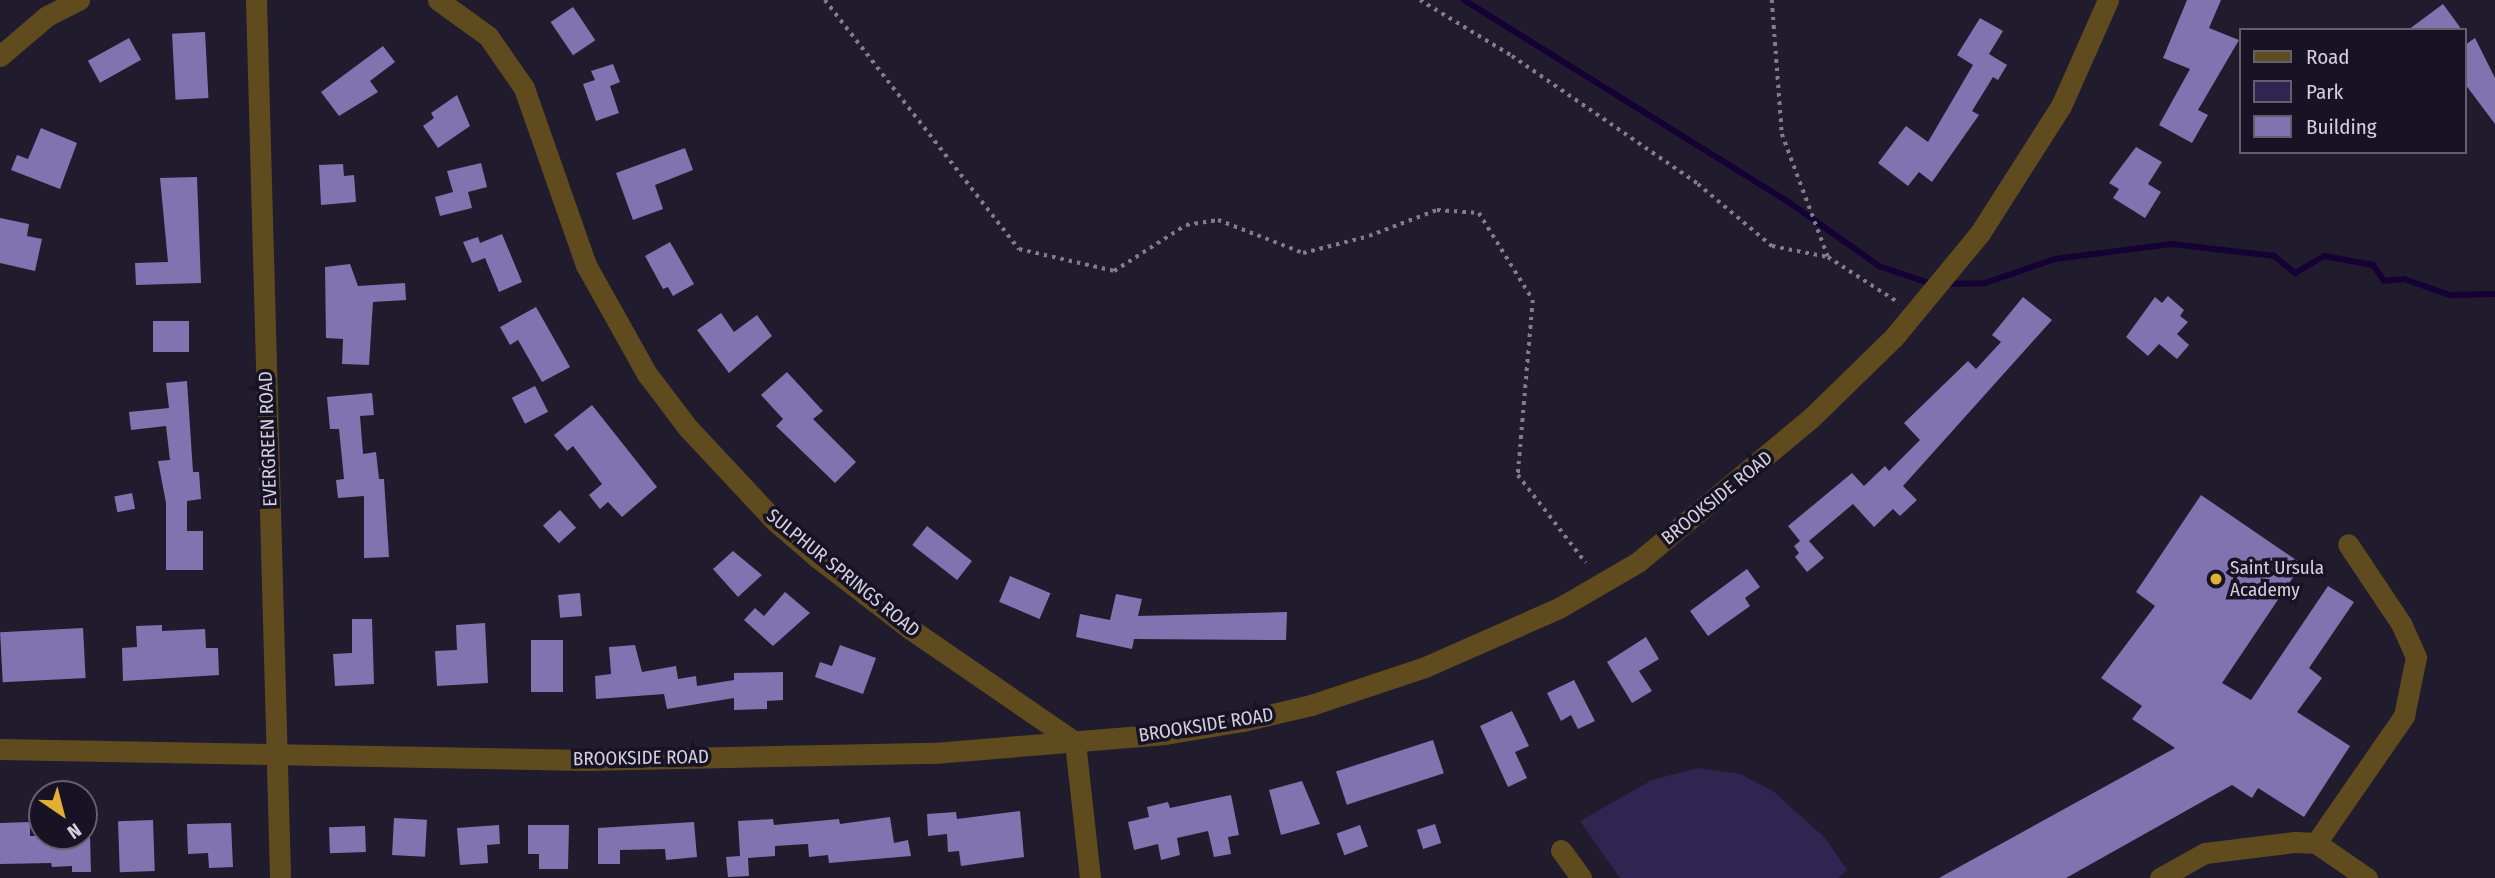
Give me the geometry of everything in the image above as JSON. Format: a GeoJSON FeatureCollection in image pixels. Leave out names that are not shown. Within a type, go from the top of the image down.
{"type":"FeatureCollection","features":[{"type":"Feature","properties":{"kind":"street"},"geometry":{"type":"LineString","coordinates":[[0,56],[47,16],[79,0]]}},
{"type":"Feature","properties":{"kind":"street","name":"EVERGREEN ROAD"},"geometry":{"type":"LineString","coordinates":[[256,0],[280,878]]}},
{"type":"Feature","properties":{"kind":"street","name":"SULPHUR SPRINGS ROAD"},"geometry":{"type":"LineString","coordinates":[[438,0],[488,36],[524,88],[586,265],[629,345],[688,428],[775,521],[818,558],[909,628],[1074,742]]}},
{"type":"Feature","properties":{"kind":"street","name":"BROOKSIDE ROAD"},"geometry":{"type":"LineString","coordinates":[[0,749],[586,760],[934,753],[1165,734],[1311,705],[1425,667],[1559,608],[1638,562],[1750,474],[1914,312],[1980,233],[2061,106],[2108,0]]}},
{"type":"Feature","properties":{"kind":"street"},"geometry":{"type":"LineString","coordinates":[[2315,843],[2404,716],[2416,657],[2402,625],[2348,544]]}},
{"type":"Feature","properties":{"kind":"street"},"geometry":{"type":"LineString","coordinates":[[1074,742],[1090,878]]}},
{"type":"Feature","properties":{"kind":"street"},"geometry":{"type":"LineString","coordinates":[[2160,878],[2205,853],[2243,845],[2315,843],[2367,878]]}},
{"type":"Feature","properties":{"kind":"street"},"geometry":{"type":"LineString","coordinates":[[1561,850],[1581,878]]}},
{"type":"Feature","properties":{"kind":"path"},"geometry":{"type":"LineString","coordinates":[[825,0],[1019,249],[1114,271],[1186,225],[1218,220],[1303,253],[1369,236],[1437,210],[1479,213],[1533,300],[1518,475],[1586,564]]}},
{"type":"Feature","properties":{"kind":"path"},"geometry":{"type":"LineString","coordinates":[[1420,0],[1512,56],[1698,184],[1772,246],[1829,257],[1914,312]]}},
{"type":"Feature","properties":{"kind":"path"},"geometry":{"type":"LineString","coordinates":[[1772,0],[1782,134],[1829,257]]}},
{"type":"Feature","properties":{"kind":"green space"},"geometry":{"type":"Polygon","coordinates":[[[1698,768],[1740,774],[1773,791],[1825,838],[1847,870],[1838,878],[1620,878],[1580,821],[1652,780],[1698,768]]]}},
{"type":"Feature","properties":{"kind":"building"},"geometry":{"type":"Polygon","coordinates":[[[2187,0],[2221,0],[2209,28],[2239,40],[2198,110],[2208,115],[2192,143],[2159,125],[2190,69],[2163,58],[2187,0]]]}},
{"type":"Feature","properties":{"kind":"building"},"geometry":{"type":"Polygon","coordinates":[[[2443,4],[2461,28],[2411,28],[2443,4]]]}},
{"type":"Feature","properties":{"kind":"building"},"geometry":{"type":"Polygon","coordinates":[[[573,7],[595,40],[573,55],[551,22],[573,7]]]}},
{"type":"Feature","properties":{"kind":"building"},"geometry":{"type":"Polygon","coordinates":[[[1980,18],[2003,31],[1989,54],[2007,65],[1998,80],[1993,77],[1972,111],[1979,115],[1932,182],[1919,172],[1908,186],[1878,163],[1906,126],[1928,142],[1973,65],[1957,55],[1980,18]]]}},
{"type":"Feature","properties":{"kind":"building"},"geometry":{"type":"Polygon","coordinates":[[[205,32],[208,98],[175,100],[172,34],[205,32]]]}},
{"type":"Feature","properties":{"kind":"building"},"geometry":{"type":"Polygon","coordinates":[[[129,38],[141,60],[100,83],[88,61],[129,38]]]}},
{"type":"Feature","properties":{"kind":"building"},"geometry":{"type":"Polygon","coordinates":[[[2475,38],[2495,78],[2495,124],[2467,87],[2467,44],[2475,38]]]}},
{"type":"Feature","properties":{"kind":"building"},"geometry":{"type":"Polygon","coordinates":[[[383,46],[395,62],[370,81],[378,92],[339,116],[321,92],[383,46]]]}},
{"type":"Feature","properties":{"kind":"building"},"geometry":{"type":"Polygon","coordinates":[[[613,64],[620,82],[610,86],[619,113],[596,121],[583,84],[595,80],[591,71],[613,64]]]}},
{"type":"Feature","properties":{"kind":"building"},"geometry":{"type":"Polygon","coordinates":[[[457,95],[470,126],[438,148],[423,126],[434,118],[431,113],[457,95]]]}},
{"type":"Feature","properties":{"kind":"building"},"geometry":{"type":"Polygon","coordinates":[[[41,128],[77,143],[60,189],[11,170],[17,155],[28,159],[41,128]]]}},
{"type":"Feature","properties":{"kind":"building"},"geometry":{"type":"Polygon","coordinates":[[[2136,147],[2162,162],[2148,184],[2161,192],[2145,218],[2113,198],[2119,189],[2109,183],[2136,147]]]}},
{"type":"Feature","properties":{"kind":"building"},"geometry":{"type":"Polygon","coordinates":[[[685,148],[693,170],[655,185],[663,209],[633,220],[616,173],[685,148]]]}},
{"type":"Feature","properties":{"kind":"building"},"geometry":{"type":"Polygon","coordinates":[[[481,163],[487,187],[468,192],[472,208],[440,216],[435,197],[453,192],[447,171],[481,163]]]}},
{"type":"Feature","properties":{"kind":"building"},"geometry":{"type":"Polygon","coordinates":[[[343,164],[344,176],[354,175],[356,202],[321,205],[319,165],[343,164]]]}},
{"type":"Feature","properties":{"kind":"building"},"geometry":{"type":"Polygon","coordinates":[[[197,177],[201,283],[136,285],[135,263],[168,262],[160,178],[197,177]]]}},
{"type":"Feature","properties":{"kind":"building"},"geometry":{"type":"Polygon","coordinates":[[[0,218],[29,224],[27,236],[42,239],[35,271],[0,263],[0,218]]]}},
{"type":"Feature","properties":{"kind":"building"},"geometry":{"type":"Polygon","coordinates":[[[502,234],[522,282],[499,292],[485,258],[472,263],[463,242],[478,237],[480,243],[502,234]]]}},
{"type":"Feature","properties":{"kind":"building"},"geometry":{"type":"Polygon","coordinates":[[[670,242],[694,284],[673,296],[668,287],[663,289],[645,256],[670,242]]]}},
{"type":"Feature","properties":{"kind":"building"},"geometry":{"type":"Polygon","coordinates":[[[350,264],[358,286],[405,283],[406,300],[373,302],[369,365],[342,364],[343,339],[326,338],[325,267],[350,264]]]}},
{"type":"Feature","properties":{"kind":"building"},"geometry":{"type":"Polygon","coordinates":[[[2168,296],[2184,310],[2180,316],[2188,322],[2177,334],[2189,345],[2177,359],[2159,344],[2148,356],[2126,337],[2155,297],[2162,303],[2168,296]]]}},
{"type":"Feature","properties":{"kind":"building"},"geometry":{"type":"Polygon","coordinates":[[[2023,297],[2052,320],[1903,486],[1917,500],[1900,516],[1893,509],[1874,527],[1853,504],[1809,541],[1824,558],[1807,572],[1795,557],[1799,553],[1794,546],[1800,541],[1788,526],[1852,473],[1864,486],[1885,466],[1889,471],[1920,440],[1904,423],[1968,361],[1976,369],[2001,342],[1992,335],[2023,297]]]}},
{"type":"Feature","properties":{"kind":"building"},"geometry":{"type":"Polygon","coordinates":[[[536,307],[570,367],[542,382],[518,340],[510,345],[500,327],[536,307]]]}},
{"type":"Feature","properties":{"kind":"building"},"geometry":{"type":"Polygon","coordinates":[[[721,313],[734,332],[757,315],[772,336],[729,373],[697,330],[721,313]]]}},
{"type":"Feature","properties":{"kind":"building"},"geometry":{"type":"Polygon","coordinates":[[[153,321],[189,321],[189,352],[153,352],[153,321]]]}},
{"type":"Feature","properties":{"kind":"building"},"geometry":{"type":"Polygon","coordinates":[[[787,372],[823,411],[813,419],[856,462],[835,483],[776,426],[783,419],[761,395],[787,372]]]}},
{"type":"Feature","properties":{"kind":"building"},"geometry":{"type":"Polygon","coordinates":[[[187,381],[193,472],[199,472],[201,499],[187,501],[187,531],[203,531],[203,570],[166,570],[166,503],[158,461],[170,460],[166,426],[131,430],[129,412],[169,408],[166,383],[187,381]]]}},
{"type":"Feature","properties":{"kind":"building"},"geometry":{"type":"Polygon","coordinates":[[[535,386],[548,412],[525,424],[512,398],[535,386]]]}},
{"type":"Feature","properties":{"kind":"building"},"geometry":{"type":"Polygon","coordinates":[[[372,393],[374,415],[360,416],[363,454],[376,452],[379,479],[384,479],[389,557],[364,558],[364,496],[338,498],[336,480],[344,479],[339,429],[330,429],[327,397],[372,393]]]}},
{"type":"Feature","properties":{"kind":"building"},"geometry":{"type":"Polygon","coordinates":[[[592,405],[657,487],[622,517],[608,502],[600,509],[589,495],[602,484],[573,446],[567,451],[554,435],[592,405]]]}},
{"type":"Feature","properties":{"kind":"building"},"geometry":{"type":"Polygon","coordinates":[[[132,493],[135,509],[117,512],[114,496],[132,493]]]}},
{"type":"Feature","properties":{"kind":"building"},"geometry":{"type":"Polygon","coordinates":[[[2201,495],[2302,564],[2222,683],[2251,700],[2328,586],[2354,602],[2309,668],[2322,678],[2297,712],[2350,746],[2304,817],[2258,788],[2252,798],[2232,785],[2066,878],[1939,878],[2175,748],[2132,719],[2142,706],[2101,678],[2155,606],[2136,592],[2201,495]]]}},
{"type":"Feature","properties":{"kind":"building"},"geometry":{"type":"Polygon","coordinates":[[[560,510],[576,528],[559,543],[543,525],[560,510]]]}},
{"type":"Feature","properties":{"kind":"building"},"geometry":{"type":"Polygon","coordinates":[[[927,526],[972,561],[957,580],[912,545],[927,526]]]}},
{"type":"Feature","properties":{"kind":"building"},"geometry":{"type":"Polygon","coordinates":[[[733,551],[762,575],[738,597],[713,569],[733,551]]]}},
{"type":"Feature","properties":{"kind":"building"},"geometry":{"type":"Polygon","coordinates":[[[1747,569],[1760,587],[1745,598],[1750,606],[1708,636],[1690,611],[1747,569]]]}},
{"type":"Feature","properties":{"kind":"building"},"geometry":{"type":"Polygon","coordinates":[[[1010,576],[1051,593],[1040,619],[999,602],[1010,576]]]}},
{"type":"Feature","properties":{"kind":"building"},"geometry":{"type":"Polygon","coordinates":[[[785,592],[810,613],[773,646],[744,620],[755,608],[764,616],[785,592]]]}},
{"type":"Feature","properties":{"kind":"building"},"geometry":{"type":"Polygon","coordinates":[[[580,593],[582,616],[560,618],[558,595],[580,593]]]}},
{"type":"Feature","properties":{"kind":"building"},"geometry":{"type":"Polygon","coordinates":[[[1116,594],[1142,599],[1138,616],[1287,612],[1286,640],[1134,639],[1132,649],[1076,637],[1080,614],[1110,620],[1116,594]]]}},
{"type":"Feature","properties":{"kind":"building"},"geometry":{"type":"Polygon","coordinates":[[[352,619],[372,619],[374,684],[335,686],[333,654],[352,653],[352,619]]]}},
{"type":"Feature","properties":{"kind":"building"},"geometry":{"type":"Polygon","coordinates":[[[485,623],[488,683],[437,686],[435,651],[457,650],[456,625],[485,623]]]}},
{"type":"Feature","properties":{"kind":"building"},"geometry":{"type":"Polygon","coordinates":[[[162,625],[162,631],[205,629],[206,648],[218,648],[219,675],[123,681],[122,648],[137,647],[136,626],[162,625]]]}},
{"type":"Feature","properties":{"kind":"building"},"geometry":{"type":"Polygon","coordinates":[[[83,628],[86,678],[3,682],[0,632],[83,628]]]}},
{"type":"Feature","properties":{"kind":"building"},"geometry":{"type":"Polygon","coordinates":[[[1646,637],[1659,659],[1639,671],[1652,691],[1632,703],[1607,662],[1646,637]]]}},
{"type":"Feature","properties":{"kind":"building"},"geometry":{"type":"Polygon","coordinates":[[[531,640],[563,640],[563,692],[531,692],[531,640]]]}},
{"type":"Feature","properties":{"kind":"building"},"geometry":{"type":"Polygon","coordinates":[[[635,645],[642,672],[676,666],[678,679],[696,676],[697,686],[734,680],[734,673],[783,672],[783,700],[767,701],[767,709],[734,710],[734,698],[667,709],[664,694],[596,699],[595,676],[611,674],[609,647],[635,645]]]}},
{"type":"Feature","properties":{"kind":"building"},"geometry":{"type":"Polygon","coordinates":[[[840,645],[876,658],[863,694],[815,677],[820,662],[832,666],[840,645]]]}},
{"type":"Feature","properties":{"kind":"building"},"geometry":{"type":"Polygon","coordinates":[[[1574,680],[1595,721],[1578,729],[1571,715],[1561,721],[1547,693],[1574,680]]]}},
{"type":"Feature","properties":{"kind":"building"},"geometry":{"type":"Polygon","coordinates":[[[1512,711],[1529,746],[1515,752],[1527,778],[1508,787],[1480,726],[1512,711]]]}},
{"type":"Feature","properties":{"kind":"building"},"geometry":{"type":"Polygon","coordinates":[[[1433,740],[1444,773],[1347,805],[1336,772],[1433,740]]]}},
{"type":"Feature","properties":{"kind":"building"},"geometry":{"type":"Polygon","coordinates":[[[1302,781],[1320,824],[1281,835],[1269,790],[1302,781]]]}},
{"type":"Feature","properties":{"kind":"building"},"geometry":{"type":"Polygon","coordinates":[[[1231,795],[1239,835],[1228,837],[1231,854],[1214,857],[1208,831],[1177,838],[1180,855],[1161,860],[1158,844],[1134,850],[1128,822],[1149,817],[1147,807],[1168,802],[1170,808],[1231,795]]]}},
{"type":"Feature","properties":{"kind":"building"},"geometry":{"type":"Polygon","coordinates":[[[1020,811],[1024,857],[961,866],[959,851],[948,852],[947,834],[928,836],[927,814],[956,812],[957,819],[1020,811]]]}},
{"type":"Feature","properties":{"kind":"building"},"geometry":{"type":"Polygon","coordinates":[[[890,817],[894,843],[908,840],[911,856],[829,863],[828,855],[809,857],[808,844],[775,846],[775,856],[748,858],[749,876],[728,877],[726,857],[740,856],[738,821],[773,819],[774,825],[839,819],[840,824],[890,817]]]}},
{"type":"Feature","properties":{"kind":"building"},"geometry":{"type":"Polygon","coordinates":[[[394,818],[427,820],[425,857],[392,855],[394,818]]]}},
{"type":"Feature","properties":{"kind":"building"},"geometry":{"type":"Polygon","coordinates":[[[153,820],[155,871],[120,872],[118,821],[153,820]]]}},
{"type":"Feature","properties":{"kind":"building"},"geometry":{"type":"Polygon","coordinates":[[[28,822],[28,850],[90,850],[91,872],[72,872],[72,866],[52,867],[51,863],[0,864],[0,823],[28,822]]]}},
{"type":"Feature","properties":{"kind":"building"},"geometry":{"type":"Polygon","coordinates":[[[694,822],[697,857],[666,860],[665,849],[620,850],[620,864],[598,864],[598,828],[694,822]]]}},
{"type":"Feature","properties":{"kind":"building"},"geometry":{"type":"Polygon","coordinates":[[[231,823],[233,867],[209,868],[208,853],[188,854],[187,824],[231,823]]]}},
{"type":"Feature","properties":{"kind":"building"},"geometry":{"type":"Polygon","coordinates":[[[1435,824],[1441,843],[1423,849],[1417,830],[1435,824]]]}},
{"type":"Feature","properties":{"kind":"building"},"geometry":{"type":"Polygon","coordinates":[[[499,825],[500,844],[487,845],[488,863],[460,865],[457,828],[499,825]]]}},
{"type":"Feature","properties":{"kind":"building"},"geometry":{"type":"Polygon","coordinates":[[[528,825],[569,825],[568,869],[539,869],[539,854],[528,854],[528,825]]]}},
{"type":"Feature","properties":{"kind":"building"},"geometry":{"type":"Polygon","coordinates":[[[1360,825],[1368,847],[1344,855],[1337,834],[1360,825]]]}},
{"type":"Feature","properties":{"kind":"building"},"geometry":{"type":"Polygon","coordinates":[[[365,826],[366,852],[330,853],[329,827],[365,826]]]}},
{"type":"Feature","properties":{"kind":"waterway"},"geometry":{"type":"LineString","coordinates":[[1464,0],[1790,203],[1879,266],[1932,284]]}},
{"type":"Feature","properties":{"kind":"waterway"},"geometry":{"type":"LineString","coordinates":[[1946,284],[1985,283],[2055,259],[2172,244],[2274,256],[2295,273],[2324,256],[2373,265],[2384,281],[2404,279],[2450,295],[2495,294]]}},
{"type":"Feature","properties":{"kind":"place","name":"Saint Ursula Academy"},"geometry":{"type":"Point","coordinates":[2216,579]}}]}
